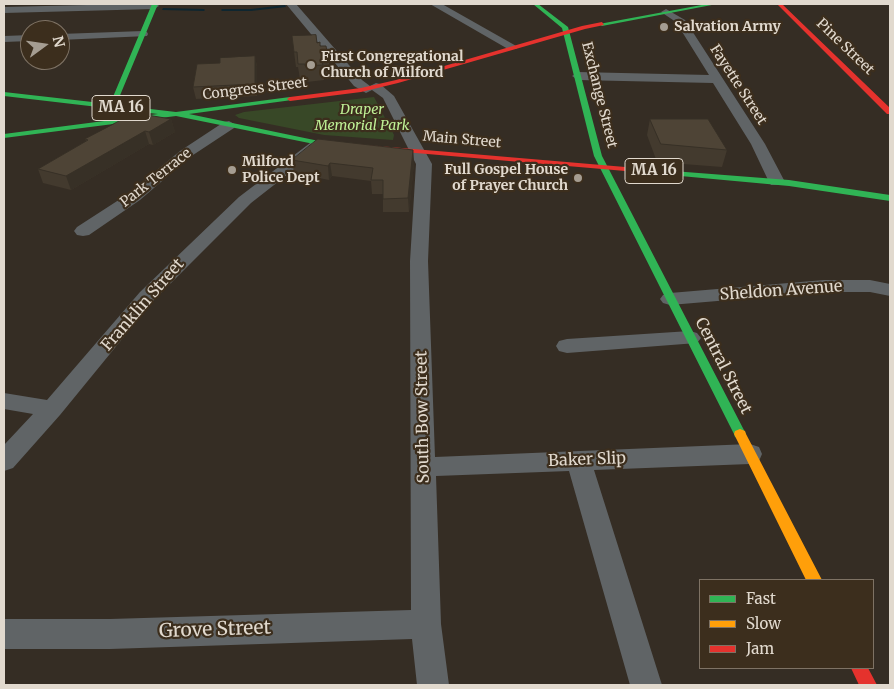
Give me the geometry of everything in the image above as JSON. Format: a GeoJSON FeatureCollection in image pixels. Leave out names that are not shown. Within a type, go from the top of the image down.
{"type":"FeatureCollection","features":[{"type":"Feature","properties":{"kind":"main road"},"geometry":{"type":"LineString","coordinates":[[535,4],[564,24],[567,31]]}},
{"type":"Feature","properties":{"kind":"main road","name":"Congress Street"},"geometry":{"type":"LineString","coordinates":[[178,114],[371,88],[567,31],[714,4]]}},
{"type":"Feature","properties":{"kind":"main road","name":"Pine Street"},"geometry":{"type":"LineString","coordinates":[[779,4],[890,112]]}},
{"type":"Feature","properties":{"kind":"main road"},"geometry":{"type":"LineString","coordinates":[[112,107],[154,5]]}},
{"type":"Feature","properties":{"kind":"main road","name":"Exchange Street"},"geometry":{"type":"LineString","coordinates":[[567,31],[598,156],[603,167]]}},
{"type":"Feature","properties":{"kind":"main road","name":"Main Street"},"geometry":{"type":"LineString","coordinates":[[4,94],[178,114],[319,143],[777,182],[832,188],[890,198]]}},
{"type":"Feature","properties":{"kind":"main road"},"geometry":{"type":"LineString","coordinates":[[4,136],[178,114]]}},
{"type":"Feature","properties":{"kind":"main road","name":"Central Street"},"geometry":{"type":"LineString","coordinates":[[603,167],[813,579]]}},
{"type":"Feature","properties":{"kind":"main road"},"geometry":{"type":"LineString","coordinates":[[860,669],[868,685]]}},
{"type":"Feature","properties":{"kind":"street","name":"South Bow Street"},"geometry":{"type":"LineString","coordinates":[[291,4],[358,83],[388,96],[424,164],[419,261],[426,624],[433,685]]}},
{"type":"Feature","properties":{"kind":"street"},"geometry":{"type":"LineString","coordinates":[[435,4],[512,48]]}},
{"type":"Feature","properties":{"kind":"street"},"geometry":{"type":"LineString","coordinates":[[4,10],[154,5]]}},
{"type":"Feature","properties":{"kind":"street","name":"Fayette Street"},"geometry":{"type":"LineString","coordinates":[[666,12],[680,20],[758,144],[777,182]]}},
{"type":"Feature","properties":{"kind":"street"},"geometry":{"type":"LineString","coordinates":[[70,37],[143,34]]}},
{"type":"Feature","properties":{"kind":"street"},"geometry":{"type":"LineString","coordinates":[[4,39],[20,38]]}},
{"type":"Feature","properties":{"kind":"street"},"geometry":{"type":"LineString","coordinates":[[578,76],[716,79]]}},
{"type":"Feature","properties":{"kind":"street","name":"Park Terrace"},"geometry":{"type":"LineString","coordinates":[[83,231],[134,197],[186,154],[229,125]]}},
{"type":"Feature","properties":{"kind":"street","name":"Franklin Street"},"geometry":{"type":"LineString","coordinates":[[4,461],[109,344],[147,296],[245,200],[319,143]]}},
{"type":"Feature","properties":{"kind":"street","name":"Sheldon Avenue"},"geometry":{"type":"LineString","coordinates":[[670,299],[824,286],[870,286],[890,290]]}},
{"type":"Feature","properties":{"kind":"street"},"geometry":{"type":"LineString","coordinates":[[567,346],[690,338]]}},
{"type":"Feature","properties":{"kind":"street"},"geometry":{"type":"LineString","coordinates":[[4,401],[52,409]]}},
{"type":"Feature","properties":{"kind":"street","name":"Baker Slip"},"geometry":{"type":"LineString","coordinates":[[424,467],[750,454]]}},
{"type":"Feature","properties":{"kind":"street"},"geometry":{"type":"LineString","coordinates":[[579,461],[646,685]]}},
{"type":"Feature","properties":{"kind":"street","name":"Grove Street"},"geometry":{"type":"LineString","coordinates":[[4,634],[110,634],[426,624]]}},
{"type":"Feature","properties":{"kind":"green space","name":"Draper Memorial Park"},"geometry":{"type":"Polygon","coordinates":[[[374,97],[394,135],[393,140],[324,135],[239,118],[235,115],[244,112],[374,97]]]}},
{"type":"Feature","properties":{"kind":"building"},"geometry":{"type":"Polygon","coordinates":[[[316,35],[317,43],[320,42],[320,46],[326,46],[329,62],[322,62],[323,65],[305,66],[305,64],[298,64],[297,52],[294,52],[292,36],[316,35]]]}},
{"type":"Feature","properties":{"kind":"building"},"geometry":{"type":"Polygon","coordinates":[[[255,56],[255,84],[193,87],[197,64],[220,63],[220,58],[255,56]]]}},
{"type":"Feature","properties":{"kind":"building"},"geometry":{"type":"Polygon","coordinates":[[[135,113],[171,119],[149,132],[145,131],[66,176],[38,169],[88,140],[85,139],[135,113]]]}},
{"type":"Feature","properties":{"kind":"building"},"geometry":{"type":"Polygon","coordinates":[[[650,119],[708,119],[727,150],[661,144],[650,119]]]}},
{"type":"Feature","properties":{"kind":"building"},"geometry":{"type":"Polygon","coordinates":[[[318,139],[413,150],[408,198],[383,199],[383,180],[371,180],[373,168],[330,163],[328,166],[292,160],[318,139]]]}},
{"type":"Feature","properties":{"kind":"waterway"},"geometry":{"type":"LineString","coordinates":[[222,10],[251,10],[285,6]]}},
{"type":"Feature","properties":{"kind":"waterway"},"geometry":{"type":"LineString","coordinates":[[163,9],[204,10]]}},
{"type":"Feature","properties":{"kind":"traffic: fast"},"geometry":{"type":"LineString","coordinates":[[112,107],[155,4]]}},
{"type":"Feature","properties":{"kind":"traffic: fast"},"geometry":{"type":"LineString","coordinates":[[535,4],[565,27],[598,156],[740,434]]}},
{"type":"Feature","properties":{"kind":"traffic: fast"},"geometry":{"type":"LineString","coordinates":[[602,24],[714,4]]}},
{"type":"Feature","properties":{"kind":"traffic: fast"},"geometry":{"type":"LineString","coordinates":[[4,94],[178,114],[319,143],[346,145]]}},
{"type":"Feature","properties":{"kind":"traffic: fast"},"geometry":{"type":"LineString","coordinates":[[4,136],[290,99]]}},
{"type":"Feature","properties":{"kind":"traffic: fast"},"geometry":{"type":"LineString","coordinates":[[637,170],[789,183],[890,198]]}},
{"type":"Feature","properties":{"kind":"traffic: slow"},"geometry":{"type":"LineString","coordinates":[[740,434],[813,579]]}},
{"type":"Feature","properties":{"kind":"traffic: jam"},"geometry":{"type":"LineString","coordinates":[[779,4],[890,112]]}},
{"type":"Feature","properties":{"kind":"traffic: jam"},"geometry":{"type":"LineString","coordinates":[[290,99],[361,90],[584,27],[602,24]]}},
{"type":"Feature","properties":{"kind":"traffic: jam"},"geometry":{"type":"LineString","coordinates":[[346,145],[637,170]]}},
{"type":"Feature","properties":{"kind":"traffic: jam"},"geometry":{"type":"LineString","coordinates":[[860,669],[868,685]]}},
{"type":"Feature","properties":{"kind":"place","name":"Salvation Army"},"geometry":{"type":"Point","coordinates":[664,27]}},
{"type":"Feature","properties":{"kind":"place","name":"First Congregational Church of Milford"},"geometry":{"type":"Point","coordinates":[311,65]}},
{"type":"Feature","properties":{"kind":"place","name":"Milford Police Dept"},"geometry":{"type":"Point","coordinates":[232,170]}},
{"type":"Feature","properties":{"kind":"place","name":"Full Gospel House of Prayer Church"},"geometry":{"type":"Point","coordinates":[578,178]}}]}
